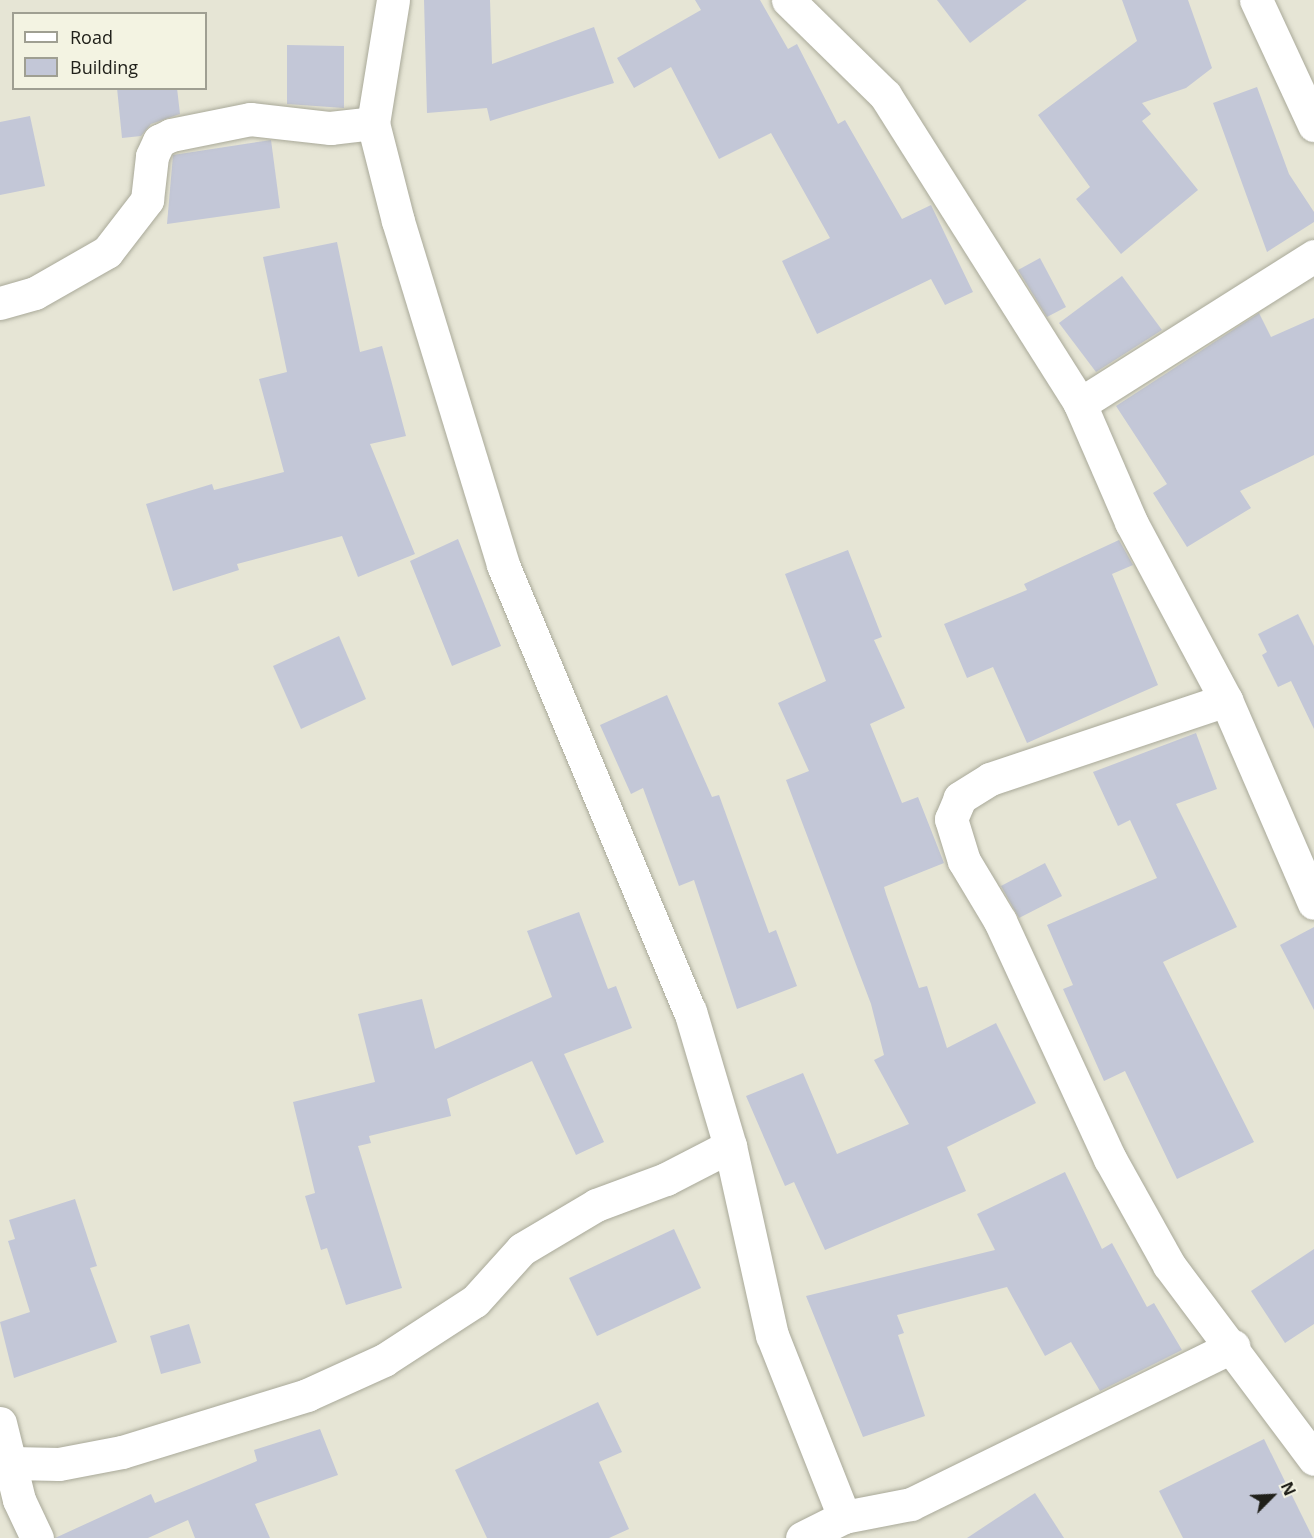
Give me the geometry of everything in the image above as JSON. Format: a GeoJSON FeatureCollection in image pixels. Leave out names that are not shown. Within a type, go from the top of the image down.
{"type":"FeatureCollection","features":[{"type":"Feature","properties":{"kind":"street"},"geometry":{"type":"LineString","coordinates":[[393,0],[372,123],[503,565],[690,1011],[730,1146],[772,1335],[844,1517]]}},
{"type":"Feature","properties":{"kind":"street"},"geometry":{"type":"LineString","coordinates":[[788,0],[885,95],[1080,404],[1131,522],[1226,700],[1314,903]]}},
{"type":"Feature","properties":{"kind":"street"},"geometry":{"type":"LineString","coordinates":[[1256,0],[1314,125]]}},
{"type":"Feature","properties":{"kind":"street"},"geometry":{"type":"LineString","coordinates":[[0,303],[34,293],[106,252],[147,200],[152,156],[159,141],[171,135],[250,119],[330,128],[372,123]]}},
{"type":"Feature","properties":{"kind":"street"},"geometry":{"type":"LineString","coordinates":[[1080,404],[1314,256]]}},
{"type":"Feature","properties":{"kind":"street"},"geometry":{"type":"LineString","coordinates":[[1226,700],[990,779],[960,798],[951,819],[964,861],[1000,921],[1110,1159],[1169,1265],[1233,1346],[1314,1460]]}},
{"type":"Feature","properties":{"kind":"street"},"geometry":{"type":"LineString","coordinates":[[12,1463],[59,1464],[122,1452],[307,1395],[384,1360],[475,1301],[522,1249],[596,1205],[666,1179],[730,1146]]}},
{"type":"Feature","properties":{"kind":"street"},"geometry":{"type":"LineString","coordinates":[[802,1538],[844,1517],[911,1504],[1233,1346]]}},
{"type":"Feature","properties":{"kind":"street"},"geometry":{"type":"LineString","coordinates":[[0,1423],[12,1463],[9,1501],[38,1538]]}},
{"type":"Feature","properties":{"kind":"building"},"geometry":{"type":"Polygon","coordinates":[[[424,0],[490,0],[492,64],[594,27],[614,83],[490,121],[487,108],[427,113],[424,0]]]}},
{"type":"Feature","properties":{"kind":"building"},"geometry":{"type":"Polygon","coordinates":[[[695,0],[760,0],[788,49],[797,44],[838,124],[845,120],[902,219],[931,205],[973,292],[945,305],[931,279],[817,334],[782,261],[830,238],[771,133],[719,159],[671,67],[634,88],[617,58],[701,10],[695,0]]]}},
{"type":"Feature","properties":{"kind":"building"},"geometry":{"type":"Polygon","coordinates":[[[937,0],[1027,0],[970,43],[937,0]]]}},
{"type":"Feature","properties":{"kind":"building"},"geometry":{"type":"Polygon","coordinates":[[[1122,0],[1188,0],[1212,68],[1186,88],[1142,103],[1151,114],[1142,121],[1198,190],[1121,254],[1076,199],[1090,187],[1038,115],[1137,41],[1122,0]]]}},
{"type":"Feature","properties":{"kind":"building"},"geometry":{"type":"Polygon","coordinates":[[[287,45],[344,46],[344,108],[287,104],[287,45]]]}},
{"type":"Feature","properties":{"kind":"building"},"geometry":{"type":"Polygon","coordinates":[[[1257,87],[1289,174],[1314,212],[1314,222],[1267,252],[1213,103],[1257,87]]]}},
{"type":"Feature","properties":{"kind":"building"},"geometry":{"type":"Polygon","coordinates":[[[117,90],[177,90],[180,114],[151,124],[141,136],[122,138],[117,90]]]}},
{"type":"Feature","properties":{"kind":"building"},"geometry":{"type":"Polygon","coordinates":[[[30,116],[45,186],[0,195],[0,122],[30,116]]]}},
{"type":"Feature","properties":{"kind":"building"},"geometry":{"type":"Polygon","coordinates":[[[271,140],[280,208],[167,224],[173,155],[271,140]]]}},
{"type":"Feature","properties":{"kind":"building"},"geometry":{"type":"Polygon","coordinates":[[[337,242],[360,352],[382,346],[406,436],[370,444],[415,554],[358,577],[342,536],[237,564],[239,570],[173,591],[146,504],[212,484],[214,490],[284,472],[259,379],[287,372],[263,257],[337,242]]]}},
{"type":"Feature","properties":{"kind":"building"},"geometry":{"type":"Polygon","coordinates":[[[1040,258],[1066,307],[1047,317],[1018,270],[1040,258]]]}},
{"type":"Feature","properties":{"kind":"building"},"geometry":{"type":"Polygon","coordinates":[[[1122,276],[1162,330],[1096,372],[1059,323],[1122,276]]]}},
{"type":"Feature","properties":{"kind":"building"},"geometry":{"type":"Polygon","coordinates":[[[1259,313],[1271,337],[1314,318],[1314,455],[1240,491],[1251,508],[1187,547],[1153,493],[1167,484],[1116,406],[1259,313]]]}},
{"type":"Feature","properties":{"kind":"building"},"geometry":{"type":"Polygon","coordinates":[[[458,539],[501,646],[452,666],[410,561],[458,539]]]}},
{"type":"Feature","properties":{"kind":"building"},"geometry":{"type":"Polygon","coordinates":[[[1119,540],[1133,565],[1112,574],[1158,685],[1027,743],[993,667],[967,678],[944,624],[1027,590],[1024,584],[1119,540]]]}},
{"type":"Feature","properties":{"kind":"building"},"geometry":{"type":"Polygon","coordinates":[[[848,550],[882,637],[874,640],[905,708],[870,724],[902,803],[918,797],[944,863],[884,887],[886,894],[919,988],[927,986],[947,1048],[996,1023],[1036,1103],[947,1147],[966,1191],[825,1250],[794,1182],[785,1186],[746,1096],[803,1073],[837,1154],[909,1124],[874,1060],[884,1055],[871,1004],[786,780],[809,771],[778,703],[826,681],[785,574],[848,550]]]}},
{"type":"Feature","properties":{"kind":"building"},"geometry":{"type":"Polygon","coordinates":[[[1298,614],[1314,646],[1314,729],[1291,681],[1278,687],[1262,655],[1267,652],[1258,634],[1298,614]]]}},
{"type":"Feature","properties":{"kind":"building"},"geometry":{"type":"Polygon","coordinates":[[[339,636],[366,699],[301,729],[273,666],[339,636]]]}},
{"type":"Feature","properties":{"kind":"building"},"geometry":{"type":"Polygon","coordinates":[[[667,695],[712,797],[719,795],[769,933],[776,930],[797,986],[737,1009],[694,880],[679,886],[643,788],[631,794],[600,725],[667,695]]]}},
{"type":"Feature","properties":{"kind":"building"},"geometry":{"type":"Polygon","coordinates":[[[1196,733],[1217,789],[1176,804],[1237,927],[1163,962],[1254,1142],[1177,1179],[1125,1071],[1104,1081],[1063,989],[1073,985],[1047,925],[1157,878],[1130,820],[1118,826],[1093,772],[1196,733]]]}},
{"type":"Feature","properties":{"kind":"building"},"geometry":{"type":"Polygon","coordinates":[[[1045,863],[1062,896],[1019,918],[1001,886],[1045,863]]]}},
{"type":"Feature","properties":{"kind":"building"},"geometry":{"type":"Polygon","coordinates":[[[579,912],[608,989],[616,986],[632,1028],[564,1054],[604,1142],[576,1155],[532,1061],[447,1099],[451,1116],[369,1136],[371,1143],[358,1146],[402,1288],[346,1305],[327,1248],[321,1250],[305,1196],[315,1193],[293,1102],[375,1082],[358,1014],[422,999],[435,1049],[552,997],[527,931],[579,912]]]}},
{"type":"Feature","properties":{"kind":"building"},"geometry":{"type":"Polygon","coordinates":[[[1314,927],[1314,1010],[1280,945],[1314,927]]]}},
{"type":"Feature","properties":{"kind":"building"},"geometry":{"type":"Polygon","coordinates":[[[1065,1172],[1102,1249],[1112,1243],[1147,1307],[1154,1303],[1182,1350],[1100,1391],[1071,1342],[1045,1356],[1007,1287],[897,1315],[904,1333],[898,1335],[925,1416],[863,1437],[806,1296],[995,1250],[977,1214],[1065,1172]]]}},
{"type":"Feature","properties":{"kind":"building"},"geometry":{"type":"Polygon","coordinates":[[[75,1199],[97,1266],[90,1268],[117,1342],[14,1378],[0,1322],[30,1312],[8,1241],[15,1239],[9,1220],[75,1199]]]}},
{"type":"Feature","properties":{"kind":"building"},"geometry":{"type":"Polygon","coordinates":[[[674,1229],[701,1288],[597,1336],[569,1278],[674,1229]]]}},
{"type":"Feature","properties":{"kind":"building"},"geometry":{"type":"Polygon","coordinates":[[[1314,1249],[1314,1324],[1285,1343],[1251,1291],[1314,1249]]]}},
{"type":"Feature","properties":{"kind":"building"},"geometry":{"type":"Polygon","coordinates":[[[189,1324],[201,1363],[161,1374],[150,1336],[189,1324]]]}},
{"type":"Feature","properties":{"kind":"building"},"geometry":{"type":"Polygon","coordinates":[[[598,1402],[622,1452],[599,1462],[629,1529],[609,1538],[487,1538],[455,1470],[598,1402]]]}},
{"type":"Feature","properties":{"kind":"building"},"geometry":{"type":"Polygon","coordinates":[[[320,1429],[338,1475],[255,1504],[270,1538],[195,1538],[188,1520],[148,1538],[55,1538],[151,1494],[155,1503],[257,1461],[254,1450],[320,1429]]]}},
{"type":"Feature","properties":{"kind":"building"},"geometry":{"type":"Polygon","coordinates":[[[1264,1439],[1313,1538],[1183,1538],[1159,1491],[1264,1439]]]}},
{"type":"Feature","properties":{"kind":"building"},"geometry":{"type":"Polygon","coordinates":[[[1035,1493],[1064,1538],[967,1538],[1035,1493]]]}}]}
